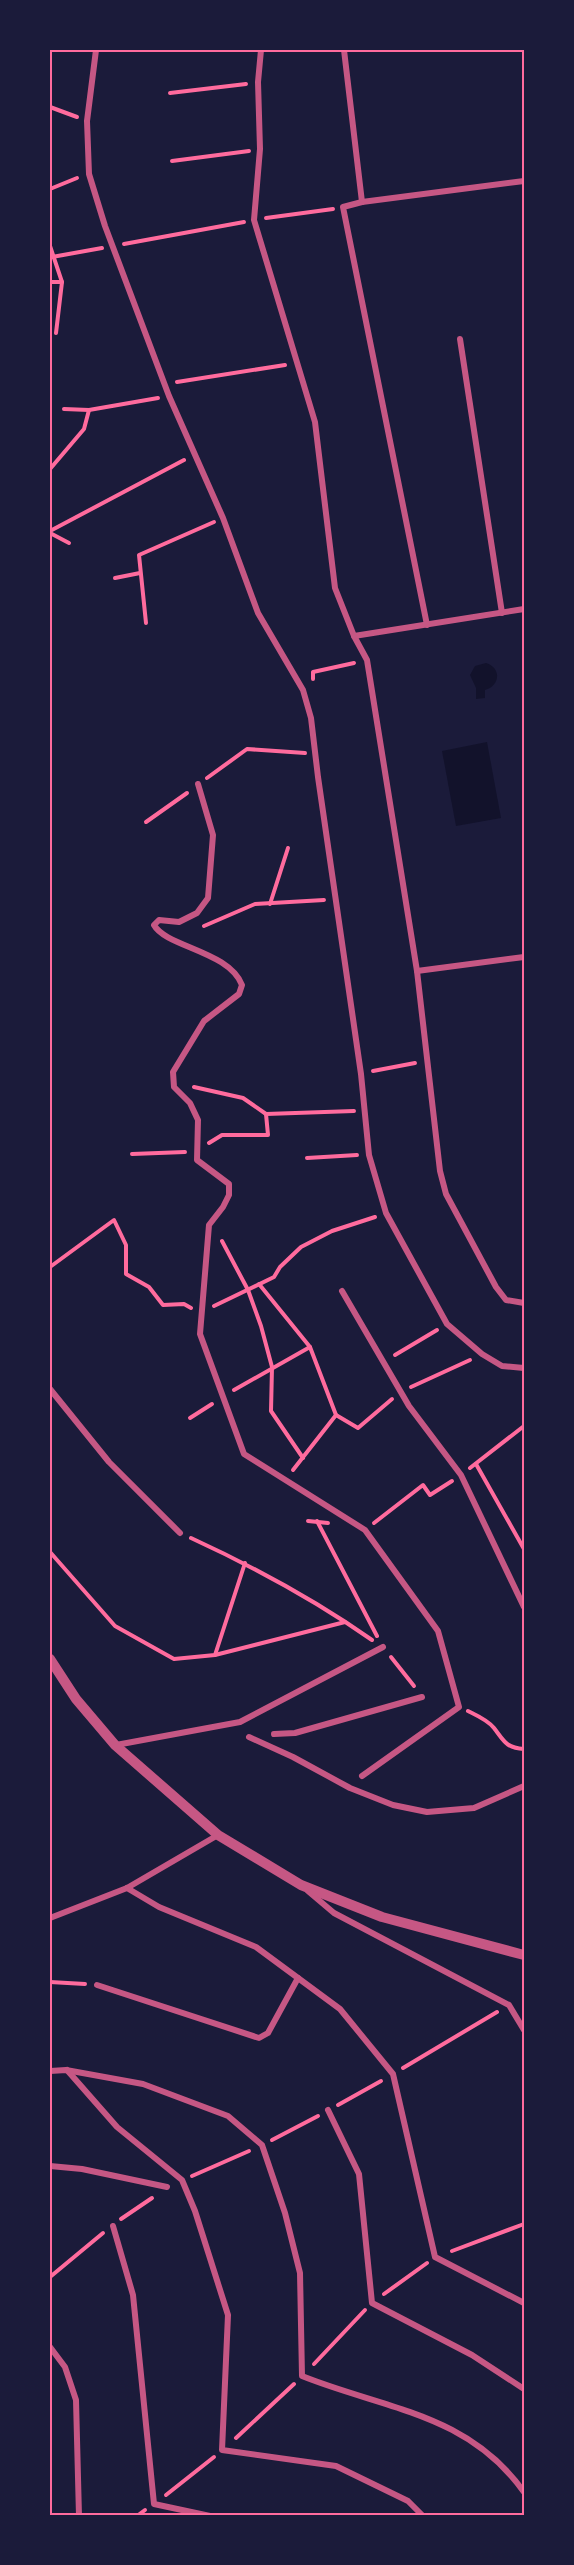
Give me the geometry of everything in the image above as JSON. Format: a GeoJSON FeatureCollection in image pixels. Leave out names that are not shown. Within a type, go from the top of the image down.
{"type":"FeatureCollection","features":[{"type":"Feature","properties":{"kind":"street"},"geometry":{"type":"LineString","coordinates":[[96,50],[87,121],[89,174],[164,384],[223,518],[258,613],[303,690],[311,718],[361,1074],[369,1155],[386,1213],[447,1324],[482,1354],[502,1366],[525,1368]]}},
{"type":"Feature","properties":{"kind":"street"},"geometry":{"type":"LineString","coordinates":[[261,50],[258,82],[260,150],[254,220],[315,422],[335,588],[354,636],[367,660],[417,971],[440,1171],[446,1194],[496,1287],[506,1300],[525,1303]]}},
{"type":"Feature","properties":{"kind":"street"},"geometry":{"type":"LineString","coordinates":[[344,50],[362,202]]}},
{"type":"Feature","properties":{"kind":"street"},"geometry":{"type":"LineString","coordinates":[[427,625],[343,207],[362,202],[525,181]]}},
{"type":"Feature","properties":{"kind":"street"},"geometry":{"type":"LineString","coordinates":[[460,339],[502,613]]}},
{"type":"Feature","properties":{"kind":"street"},"geometry":{"type":"LineString","coordinates":[[354,636],[525,609]]}},
{"type":"Feature","properties":{"kind":"street"},"geometry":{"type":"LineString","coordinates":[[198,784],[213,835],[208,898],[197,914],[179,922],[159,920],[154,925],[163,933],[220,961],[235,974],[242,985],[239,994],[204,1022],[173,1072],[172,1082],[177,1092],[190,1103],[198,1120],[197,1160],[229,1184],[229,1195],[224,1207],[209,1225],[200,1334],[244,1454],[365,1530],[438,1631],[459,1707],[362,1776]]}},
{"type":"Feature","properties":{"kind":"street"},"geometry":{"type":"LineString","coordinates":[[417,971],[525,957]]}},
{"type":"Feature","properties":{"kind":"street"},"geometry":{"type":"LineString","coordinates":[[342,1291],[401,1392],[461,1475],[525,1607]]}},
{"type":"Feature","properties":{"kind":"street"},"geometry":{"type":"LineString","coordinates":[[50,1389],[109,1462],[180,1533]]}},
{"type":"Feature","properties":{"kind":"street"},"geometry":{"type":"LineString","coordinates":[[115,1745],[240,1722],[382,1647]]}},
{"type":"Feature","properties":{"kind":"street"},"geometry":{"type":"LineString","coordinates":[[50,1659],[76,1699],[115,1745],[218,1835],[301,1885],[334,1913],[509,2005],[525,2030]]}},
{"type":"Feature","properties":{"kind":"street"},"geometry":{"type":"LineString","coordinates":[[274,1734],[295,1733],[422,1697]]}},
{"type":"Feature","properties":{"kind":"street"},"geometry":{"type":"LineString","coordinates":[[249,1737],[294,1757],[350,1788],[393,1805],[427,1812],[474,1808],[525,1786]]}},
{"type":"Feature","properties":{"kind":"street"},"geometry":{"type":"LineString","coordinates":[[50,1918],[126,1888],[218,1835]]}},
{"type":"Feature","properties":{"kind":"street"},"geometry":{"type":"LineString","coordinates":[[301,1885],[382,1917],[525,1955]]}},
{"type":"Feature","properties":{"kind":"street"},"geometry":{"type":"LineString","coordinates":[[126,1888],[159,1907],[256,1947],[340,2009],[393,2074],[435,2257],[525,2303]]}},
{"type":"Feature","properties":{"kind":"street"},"geometry":{"type":"LineString","coordinates":[[97,1985],[259,2038],[268,2033],[298,1978]]}},
{"type":"Feature","properties":{"kind":"street"},"geometry":{"type":"LineString","coordinates":[[50,2071],[66,2070],[143,2084],[228,2116],[262,2145],[285,2213],[300,2273],[302,2376],[382,2401],[434,2421],[478,2443],[525,2492]]}},
{"type":"Feature","properties":{"kind":"street"},"geometry":{"type":"LineString","coordinates":[[66,2070],[117,2127],[182,2180],[195,2211],[228,2315],[222,2450],[336,2466],[408,2500],[423,2516]]}},
{"type":"Feature","properties":{"kind":"street"},"geometry":{"type":"LineString","coordinates":[[328,2110],[359,2174],[372,2303],[472,2355],[525,2389]]}},
{"type":"Feature","properties":{"kind":"street"},"geometry":{"type":"LineString","coordinates":[[50,2166],[82,2169],[167,2187]]}},
{"type":"Feature","properties":{"kind":"street"},"geometry":{"type":"LineString","coordinates":[[112,2226],[133,2295],[154,2504],[210,2516]]}},
{"type":"Feature","properties":{"kind":"street"},"geometry":{"type":"LineString","coordinates":[[50,2347],[65,2367],[76,2400],[79,2516]]}},
{"type":"Feature","properties":{"kind":"path"},"geometry":{"type":"LineString","coordinates":[[170,93],[258,82]]}},
{"type":"Feature","properties":{"kind":"path"},"geometry":{"type":"LineString","coordinates":[[50,107],[87,121]]}},
{"type":"Feature","properties":{"kind":"path"},"geometry":{"type":"LineString","coordinates":[[172,161],[260,150]]}},
{"type":"Feature","properties":{"kind":"path"},"geometry":{"type":"LineString","coordinates":[[50,189],[89,174]]}},
{"type":"Feature","properties":{"kind":"path"},"geometry":{"type":"LineString","coordinates":[[52,257],[254,220],[343,207]]}},
{"type":"Feature","properties":{"kind":"path"},"geometry":{"type":"LineString","coordinates":[[50,246],[62,282],[56,333]]}},
{"type":"Feature","properties":{"kind":"path"},"geometry":{"type":"LineString","coordinates":[[50,282],[62,282]]}},
{"type":"Feature","properties":{"kind":"path"},"geometry":{"type":"LineString","coordinates":[[164,384],[297,363]]}},
{"type":"Feature","properties":{"kind":"path"},"geometry":{"type":"LineString","coordinates":[[64,409],[89,410],[169,396]]}},
{"type":"Feature","properties":{"kind":"path"},"geometry":{"type":"LineString","coordinates":[[50,469],[84,429],[89,410]]}},
{"type":"Feature","properties":{"kind":"path"},"geometry":{"type":"LineString","coordinates":[[50,532],[195,454]]}},
{"type":"Feature","properties":{"kind":"path"},"geometry":{"type":"LineString","coordinates":[[146,623],[139,555],[223,518]]}},
{"type":"Feature","properties":{"kind":"path"},"geometry":{"type":"LineString","coordinates":[[50,532],[69,543]]}},
{"type":"Feature","properties":{"kind":"path"},"geometry":{"type":"LineString","coordinates":[[116,578],[141,573]]}},
{"type":"Feature","properties":{"kind":"path"},"geometry":{"type":"LineString","coordinates":[[313,686],[313,672],[367,660]]}},
{"type":"Feature","properties":{"kind":"path"},"geometry":{"type":"LineString","coordinates":[[146,822],[247,749],[315,754]]}},
{"type":"Feature","properties":{"kind":"path"},"geometry":{"type":"LineString","coordinates":[[270,904],[288,848]]}},
{"type":"Feature","properties":{"kind":"path"},"geometry":{"type":"LineString","coordinates":[[201,927],[255,904],[335,900]]}},
{"type":"Feature","properties":{"kind":"path"},"geometry":{"type":"LineString","coordinates":[[361,1074],[428,1061]]}},
{"type":"Feature","properties":{"kind":"path"},"geometry":{"type":"LineString","coordinates":[[172,1082],[243,1098],[266,1114],[364,1110]]}},
{"type":"Feature","properties":{"kind":"path"},"geometry":{"type":"LineString","coordinates":[[307,1158],[369,1155]]}},
{"type":"Feature","properties":{"kind":"path"},"geometry":{"type":"LineString","coordinates":[[222,1240],[248,1290],[261,1326],[272,1367],[272,1411],[303,1458]]}},
{"type":"Feature","properties":{"kind":"path"},"geometry":{"type":"LineString","coordinates":[[259,1284],[310,1347],[336,1415],[358,1428],[401,1392],[482,1354]]}},
{"type":"Feature","properties":{"kind":"path"},"geometry":{"type":"LineString","coordinates":[[384,1362],[447,1324]]}},
{"type":"Feature","properties":{"kind":"path"},"geometry":{"type":"LineString","coordinates":[[190,1418],[272,1367],[310,1347]]}},
{"type":"Feature","properties":{"kind":"path"},"geometry":{"type":"LineString","coordinates":[[285,1480],[336,1415]]}},
{"type":"Feature","properties":{"kind":"path"},"geometry":{"type":"LineString","coordinates":[[365,1530],[423,1485],[430,1496],[525,1426]]}},
{"type":"Feature","properties":{"kind":"path"},"geometry":{"type":"LineString","coordinates":[[476,1464],[525,1549]]}},
{"type":"Feature","properties":{"kind":"path"},"geometry":{"type":"LineString","coordinates":[[308,1521],[336,1525]]}},
{"type":"Feature","properties":{"kind":"path"},"geometry":{"type":"LineString","coordinates":[[317,1521],[382,1647],[422,1697]]}},
{"type":"Feature","properties":{"kind":"path"},"geometry":{"type":"LineString","coordinates":[[180,1533],[245,1563],[345,1621],[382,1647]]}},
{"type":"Feature","properties":{"kind":"path"},"geometry":{"type":"LineString","coordinates":[[50,1552],[115,1626],[174,1659],[215,1655],[345,1621]]}},
{"type":"Feature","properties":{"kind":"path"},"geometry":{"type":"LineString","coordinates":[[215,1655],[245,1563]]}},
{"type":"Feature","properties":{"kind":"path"},"geometry":{"type":"LineString","coordinates":[[459,1707],[493,1726],[500,1740],[512,1748],[525,1749]]}},
{"type":"Feature","properties":{"kind":"path"},"geometry":{"type":"LineString","coordinates":[[50,1982],[97,1985]]}},
{"type":"Feature","properties":{"kind":"path"},"geometry":{"type":"LineString","coordinates":[[182,2180],[262,2145],[328,2110],[509,2005]]}},
{"type":"Feature","properties":{"kind":"path"},"geometry":{"type":"LineString","coordinates":[[50,2277],[112,2226],[167,2187]]}},
{"type":"Feature","properties":{"kind":"path"},"geometry":{"type":"LineString","coordinates":[[154,2504],[222,2450],[302,2376],[372,2303],[435,2257],[525,2224]]}},
{"type":"Feature","properties":{"kind":"shaded area"},"geometry":{"type":"Polygon","coordinates":[[[486,663],[495,669],[496,681],[494,685],[485,690],[485,698],[476,699],[476,688],[470,675],[475,666],[486,663]]]}},
{"type":"Feature","properties":{"kind":"shaded area"},"geometry":{"type":"Polygon","coordinates":[[[487,742],[501,818],[456,826],[442,751],[487,742]]]}}]}
